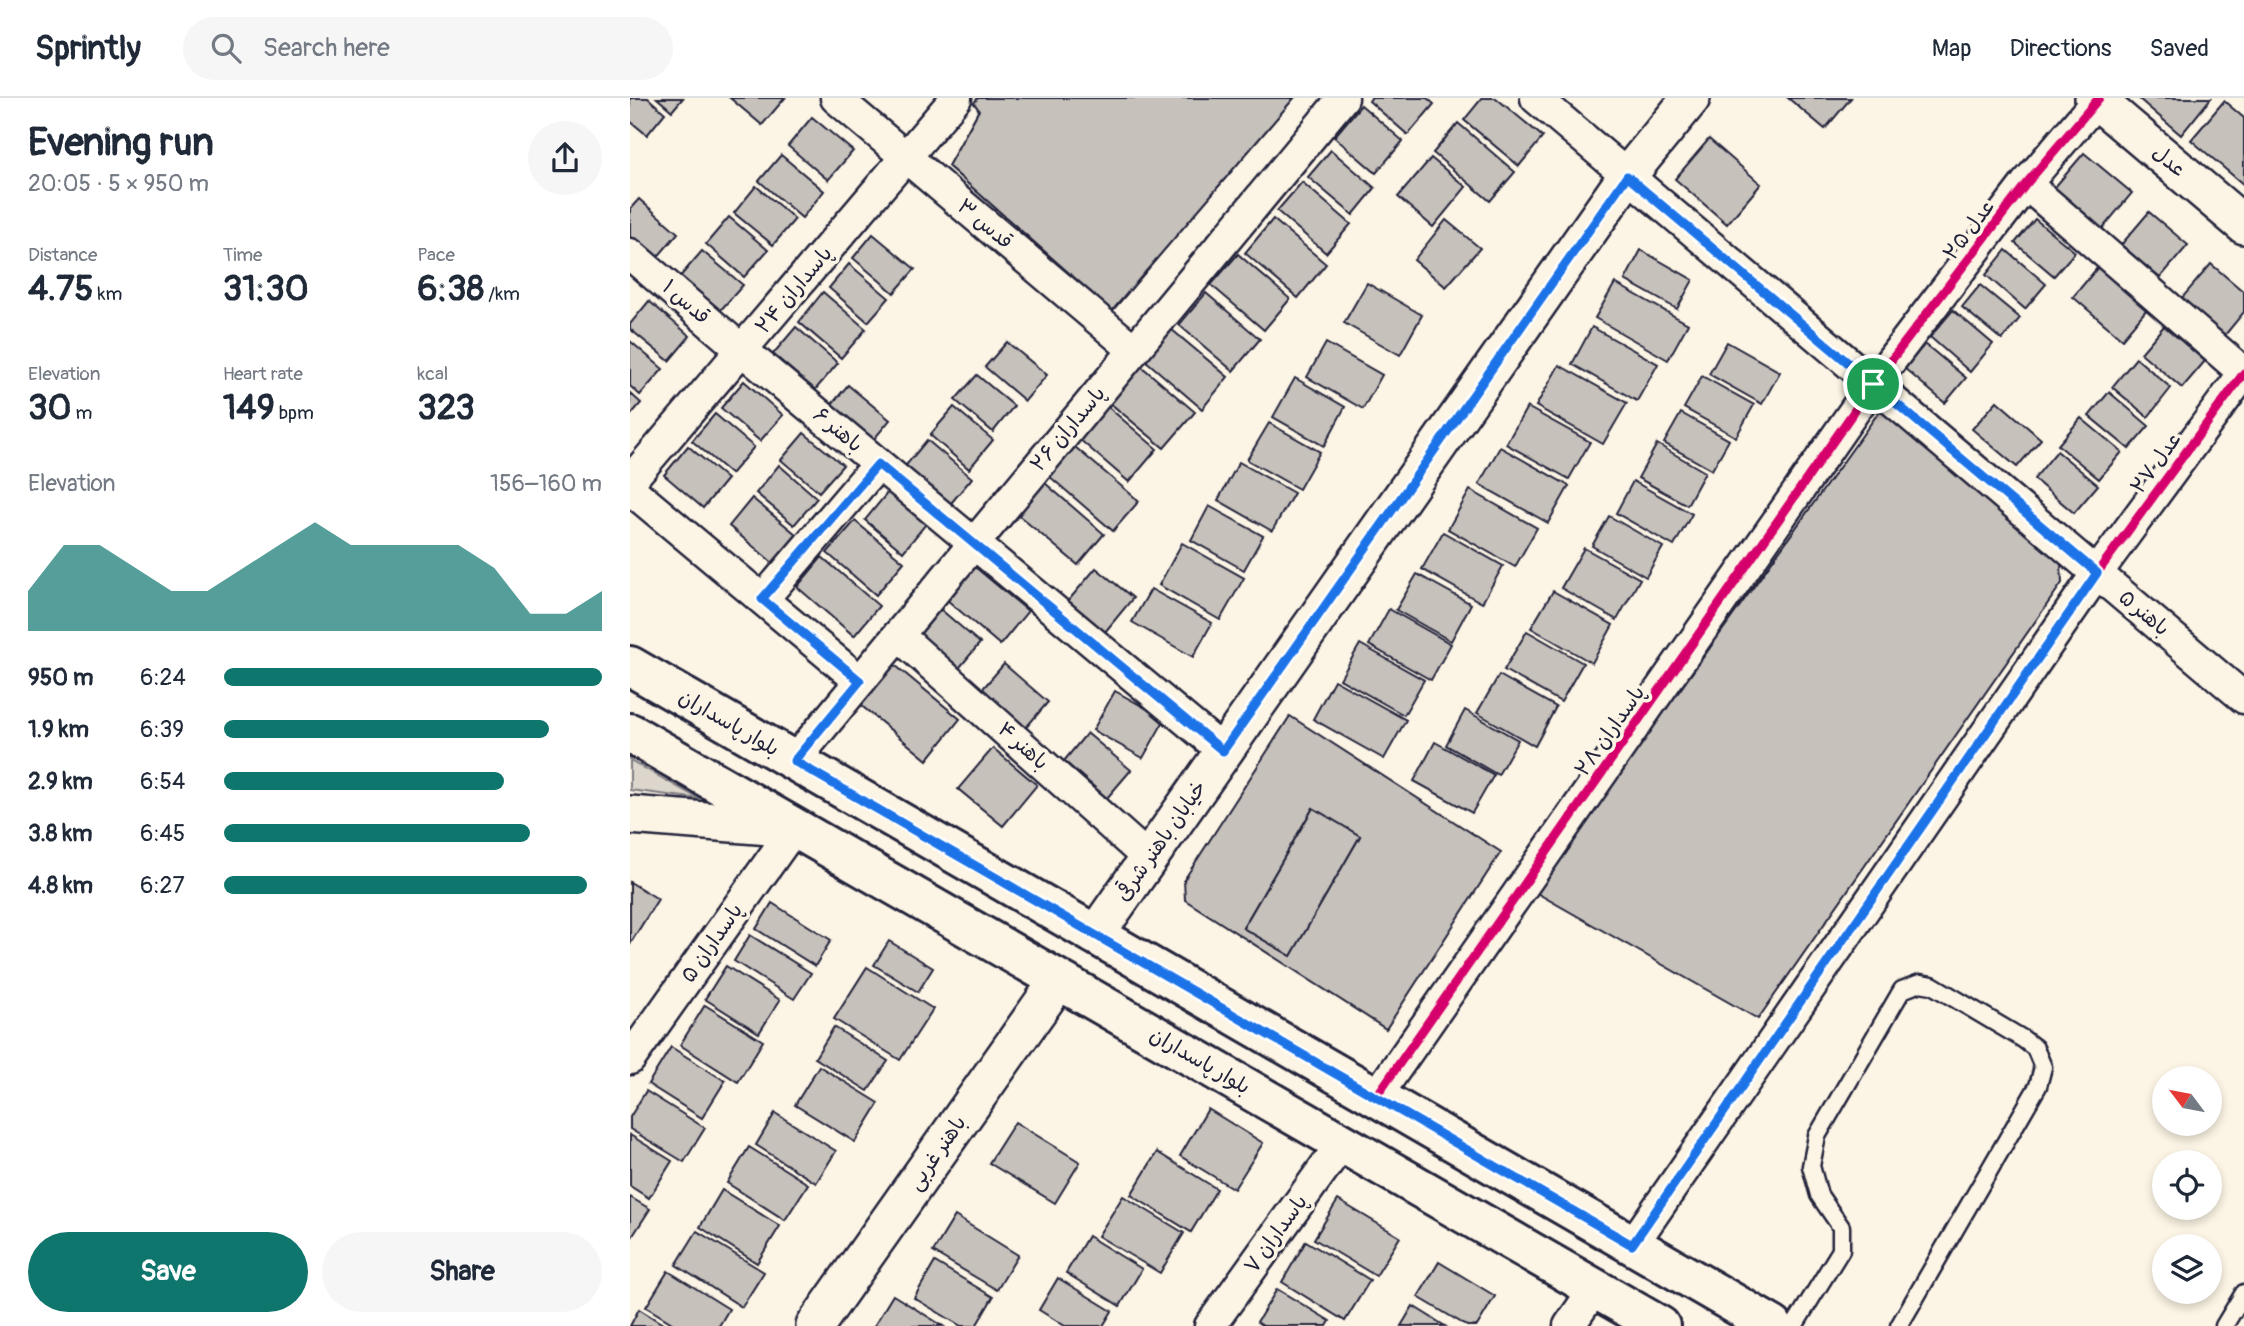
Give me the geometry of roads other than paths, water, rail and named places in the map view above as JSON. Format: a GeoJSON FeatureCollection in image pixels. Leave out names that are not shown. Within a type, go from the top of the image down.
{"type":"FeatureCollection","features":[{"type":"Feature","properties":{"kind":"main road","name":"بلوار پاسداران"},"geometry":{"type":"LineString","coordinates":[[630,666],[1773,1326]]}},
{"type":"Feature","properties":{"kind":"main road","name":"بلوار پاسداران"},"geometry":{"type":"LineString","coordinates":[[630,733],[1660,1326]]}},
{"type":"Feature","properties":{"kind":"street","name":"قدس ۳"},"geometry":{"type":"LineString","coordinates":[[836,98],[1134,350]]}},
{"type":"Feature","properties":{"kind":"street","name":"پاسداران ۲۴"},"geometry":{"type":"LineString","coordinates":[[630,481],[956,98]]}},
{"type":"Feature","properties":{"kind":"street","name":"پاسداران ۲۶"},"geometry":{"type":"LineString","coordinates":[[794,761],[1343,98]]}},
{"type":"Feature","properties":{"kind":"street","name":"باهنر ۵"},"geometry":{"type":"LineString","coordinates":[[1536,98],[2244,698]]}},
{"type":"Feature","properties":{"kind":"street","name":"خیابان باهنر شرقی"},"geometry":{"type":"LineString","coordinates":[[1095,935],[1627,176],[1691,98]]}},
{"type":"Feature","properties":{"kind":"street","name":"عدل ۲۵"},"geometry":{"type":"LineString","coordinates":[[1873,384],[2026,184],[2097,99]]}},
{"type":"Feature","properties":{"kind":"street","name":"عدل"},"geometry":{"type":"LineString","coordinates":[[2097,99],[2244,225]]}},
{"type":"Feature","properties":{"kind":"street"},"geometry":{"type":"LineString","coordinates":[[2026,184],[2244,373]]}},
{"type":"Feature","properties":{"kind":"street","name":"قدس ۱"},"geometry":{"type":"LineString","coordinates":[[630,254],[743,351]]}},
{"type":"Feature","properties":{"kind":"street","name":"باهنر ۶"},"geometry":{"type":"LineString","coordinates":[[743,351],[1223,751]]}},
{"type":"Feature","properties":{"kind":"street","name":"عدل ۲۷"},"geometry":{"type":"LineString","coordinates":[[1632,1245],[2097,573],[2244,373]]}},
{"type":"Feature","properties":{"kind":"street","name":"پاسداران ۲۸"},"geometry":{"type":"LineString","coordinates":[[1376,1097],[1873,384]]}},
{"type":"Feature","properties":{"kind":"street"},"geometry":{"type":"LineString","coordinates":[[762,599],[878,464]]}},
{"type":"Feature","properties":{"kind":"street"},"geometry":{"type":"LineString","coordinates":[[630,489],[860,681]]}},
{"type":"Feature","properties":{"kind":"street","name":"باهنر ۴"},"geometry":{"type":"LineString","coordinates":[[898,635],[1148,858]]}},
{"type":"Feature","properties":{"kind":"street"},"geometry":{"type":"LineString","coordinates":[[630,815],[794,828]]}},
{"type":"Feature","properties":{"kind":"street","name":"پاسداران ۵"},"geometry":{"type":"LineString","coordinates":[[630,1059],[794,828]]}},
{"type":"Feature","properties":{"kind":"street","name":"باهنر غربی"},"geometry":{"type":"LineString","coordinates":[[815,1326],[1059,980]]}},
{"type":"Feature","properties":{"kind":"street","name":"پاسداران ۷"},"geometry":{"type":"LineString","coordinates":[[1210,1326],[1342,1143]]}},
{"type":"Feature","properties":{"kind":"street"},"geometry":{"type":"LineString","coordinates":[[1569,1326],[1595,1289]]}},
{"type":"Feature","properties":{"kind":"lane"},"geometry":{"type":"LineString","coordinates":[[1794,1326],[1841,1250],[1841,1227],[1819,1195],[1811,1166],[1817,1136],[1902,990],[1920,983],[1932,985],[2023,1039],[2035,1048],[2043,1067],[2038,1086],[1899,1326]]}},
{"type":"Feature","properties":{"kind":"lane"},"geometry":{"type":"LineString","coordinates":[[2224,1326],[2244,1293]]}}]}
